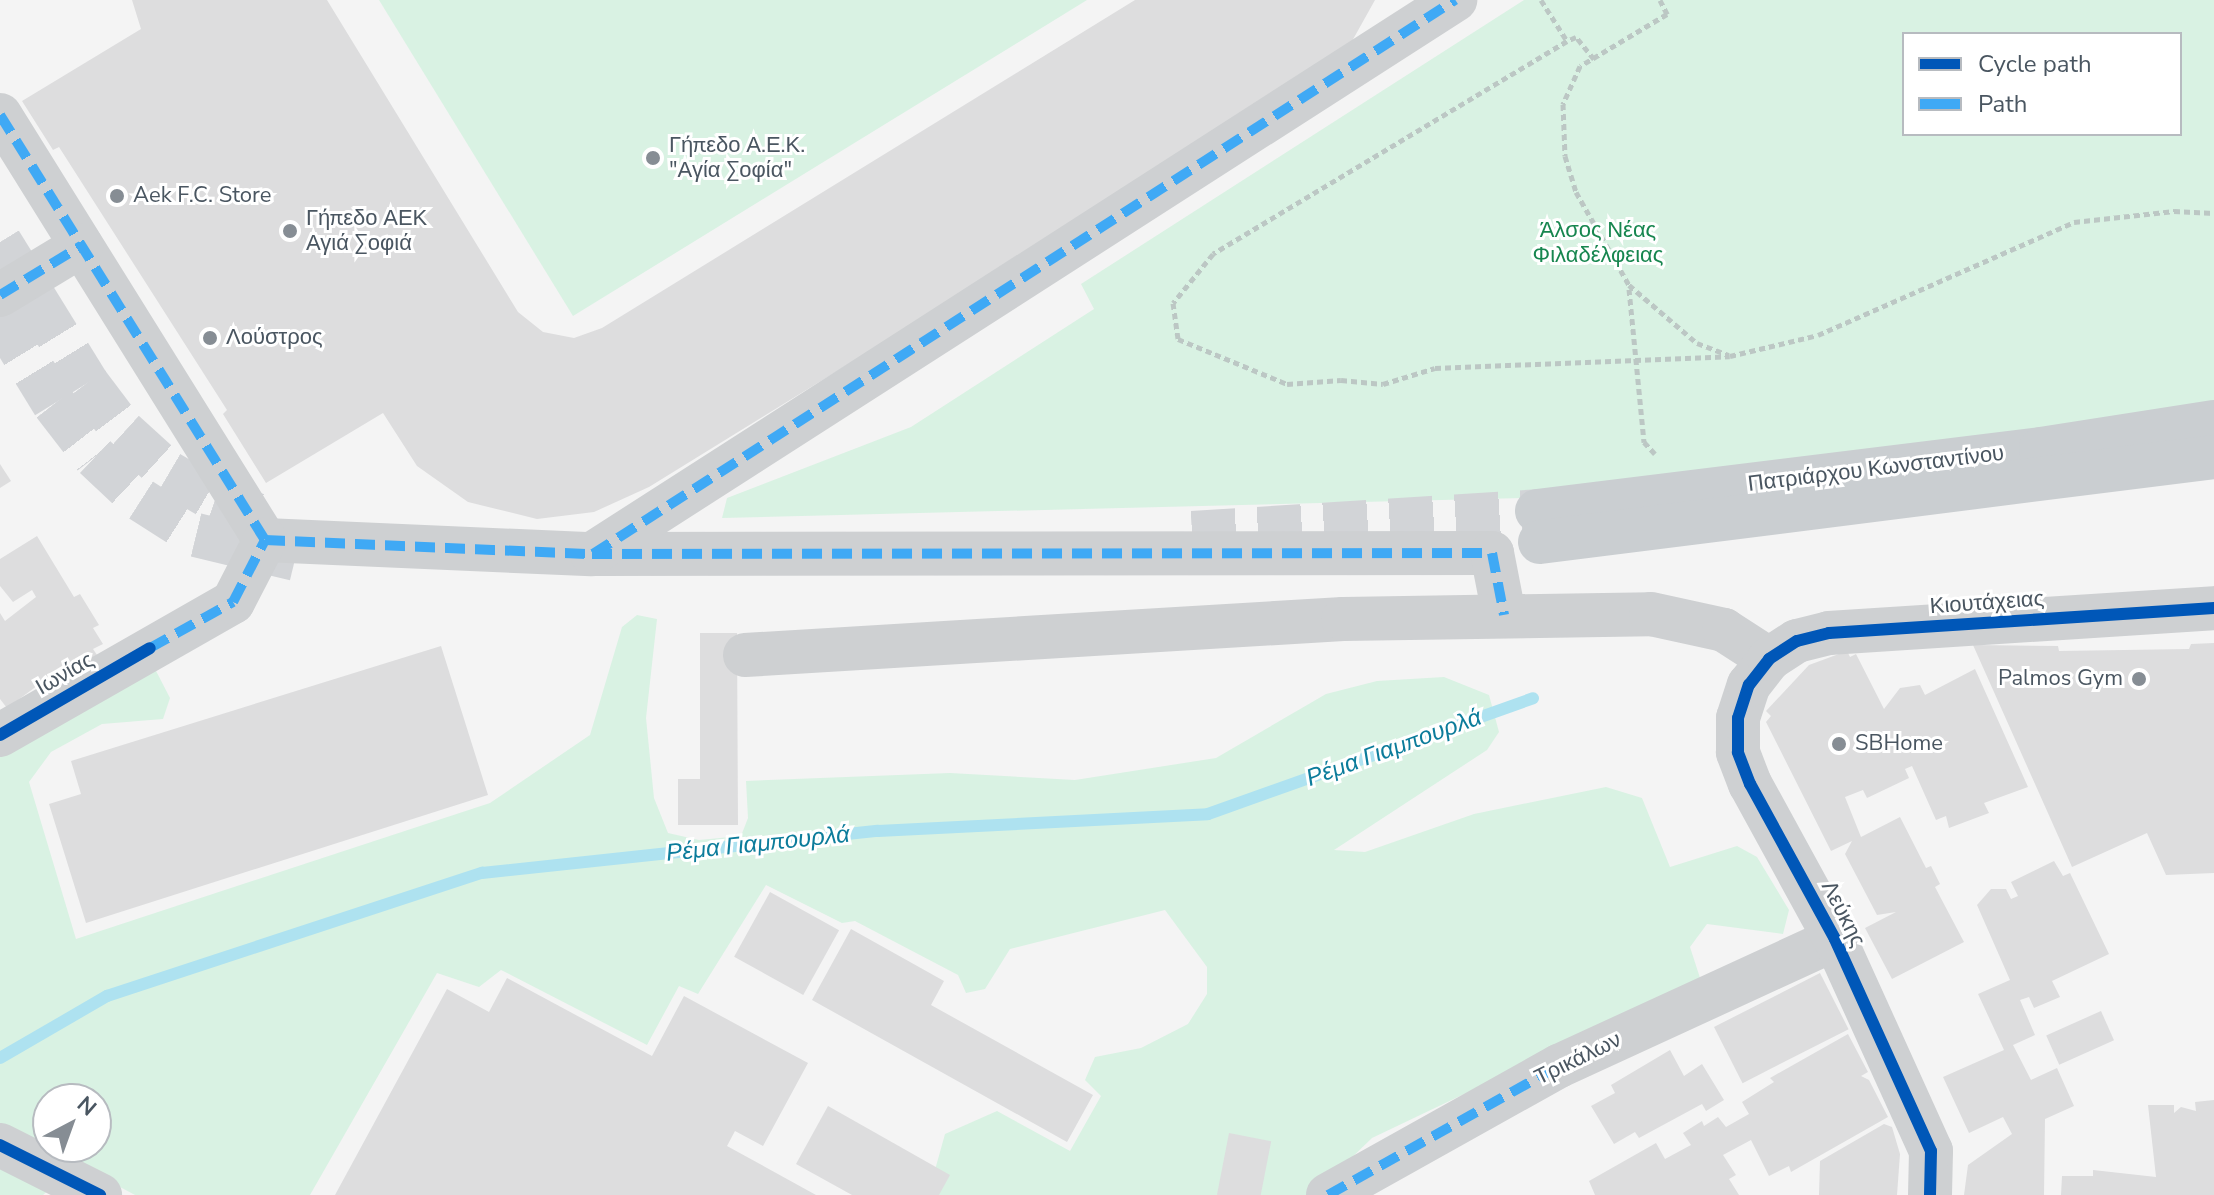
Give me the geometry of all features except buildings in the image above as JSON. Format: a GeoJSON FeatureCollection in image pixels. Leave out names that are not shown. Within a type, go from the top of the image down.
{"type":"FeatureCollection","features":[{"type":"Feature","properties":{"kind":"main road","name":"Πατριάρχου Κωνσταντίνου"},"geometry":{"type":"LineString","coordinates":[[2214,422],[1538,526],[2214,457]]}},
{"type":"Feature","properties":{"kind":"street"},"geometry":{"type":"LineString","coordinates":[[592,554],[1455,0]]}},
{"type":"Feature","properties":{"kind":"street"},"geometry":{"type":"LineString","coordinates":[[0,115],[265,540],[592,554],[1492,553],[1504,615]]}},
{"type":"Feature","properties":{"kind":"street"},"geometry":{"type":"LineString","coordinates":[[0,295],[81,246]]}},
{"type":"Feature","properties":{"kind":"street","name":"Ιωνίας"},"geometry":{"type":"LineString","coordinates":[[0,735],[233,602],[265,540]]}},
{"type":"Feature","properties":{"kind":"street","name":"Κιουτάχειας"},"geometry":{"type":"LineString","coordinates":[[1769,659],[1797,641],[1829,633],[2214,608]]}},
{"type":"Feature","properties":{"kind":"street"},"geometry":{"type":"LineString","coordinates":[[745,655],[1343,619],[1651,614],[1689,619],[1724,630],[1769,659]]}},
{"type":"Feature","properties":{"kind":"street","name":"Λεύκης"},"geometry":{"type":"LineString","coordinates":[[1769,659],[1749,685],[1738,718],[1738,752],[1750,784],[1835,939],[1931,1151],[1930,1195]]}},
{"type":"Feature","properties":{"kind":"street","name":"Τρικάλων"},"geometry":{"type":"LineString","coordinates":[[1328,1195],[1559,1066],[1835,939]]}},
{"type":"Feature","properties":{"kind":"street"},"geometry":{"type":"LineString","coordinates":[[0,1145],[100,1195]]}},
{"type":"Feature","properties":{"kind":"path"},"geometry":{"type":"LineString","coordinates":[[1541,0],[1567,41]]}},
{"type":"Feature","properties":{"kind":"path"},"geometry":{"type":"LineString","coordinates":[[1660,0],[1667,14],[1580,66],[1563,104],[1565,156],[1576,192],[1629,285],[1697,343],[1730,356]]}},
{"type":"Feature","properties":{"kind":"path"},"geometry":{"type":"LineString","coordinates":[[1594,59],[1576,37],[1567,41],[1213,254],[1173,303],[1178,339],[1287,384],[1341,380],[1383,384],[1435,368],[1527,368],[1638,357],[1730,356],[1818,335],[2074,222],[2174,211],[2214,213]]}},
{"type":"Feature","properties":{"kind":"path"},"geometry":{"type":"LineString","coordinates":[[1629,285],[1644,442],[1664,464]]}},
{"type":"Feature","properties":{"kind":"green space","name":"Γήπεδο Α.Ε.Κ. \"Αγία Σοφία\""},"geometry":{"type":"Polygon","coordinates":[[[379,0],[1087,0],[573,316],[379,0]]]}},
{"type":"Feature","properties":{"kind":"green space","name":"Άλσος Νέας Φιλαδέλφειας"},"geometry":{"type":"Polygon","coordinates":[[[1524,0],[2214,0],[2214,405],[1523,498],[722,518],[727,498],[911,427],[1094,309],[1081,284],[1524,0]]]}},
{"type":"Feature","properties":{"kind":"green space"},"geometry":{"type":"Polygon","coordinates":[[[637,615],[657,619],[646,718],[654,798],[668,833],[699,840],[741,836],[748,818],[746,781],[950,773],[1075,780],[1216,758],[1326,694],[1377,681],[1444,677],[1489,695],[1499,732],[1487,750],[1334,850],[1365,852],[1474,814],[1606,787],[1642,798],[1670,867],[1737,846],[1757,857],[1789,910],[1783,934],[1707,924],[1690,947],[1701,981],[1372,1138],[1313,1195],[928,1195],[945,1134],[997,1111],[1070,1151],[1101,1096],[1085,1080],[1095,1057],[1141,1048],[1188,1024],[1207,994],[1207,967],[1165,910],[1010,949],[985,989],[966,993],[958,975],[855,921],[842,923],[766,885],[698,994],[679,986],[647,1045],[501,970],[479,987],[437,973],[310,1195],[135,1195],[77,1164],[43,1195],[0,1195],[0,743],[154,667],[170,698],[163,719],[102,724],[51,752],[29,782],[76,939],[490,803],[590,735],[622,627],[637,615]]]}},
{"type":"Feature","properties":{"kind":"waterway","name":"Ρέμα Γιαμπουρλά"},"geometry":{"type":"LineString","coordinates":[[0,1058],[107,996],[482,873],[878,831],[1208,814],[1533,698]]}},
{"type":"Feature","properties":{"kind":"tunnel"},"geometry":{"type":"LineString","coordinates":[[0,242],[87,383],[124,432],[169,473],[215,500],[268,519]]}},
{"type":"Feature","properties":{"kind":"tunnel"},"geometry":{"type":"LineString","coordinates":[[0,316],[54,404],[95,457],[141,500],[196,535],[295,559]]}},
{"type":"Feature","properties":{"kind":"tunnel"},"geometry":{"type":"LineString","coordinates":[[1192,533],[1537,511]]}},
{"type":"Feature","properties":{"kind":"marked path"},"geometry":{"type":"LineString","coordinates":[[593,554],[1455,0]]}},
{"type":"Feature","properties":{"kind":"marked path"},"geometry":{"type":"LineString","coordinates":[[0,115],[265,540],[592,554],[1492,553],[1504,615]]}},
{"type":"Feature","properties":{"kind":"marked path"},"geometry":{"type":"LineString","coordinates":[[0,295],[81,246]]}},
{"type":"Feature","properties":{"kind":"marked path"},"geometry":{"type":"LineString","coordinates":[[150,648],[233,602],[265,540]]}},
{"type":"Feature","properties":{"kind":"marked path"},"geometry":{"type":"LineString","coordinates":[[1328,1195],[1559,1066]]}},
{"type":"Feature","properties":{"kind":"cycle path"},"geometry":{"type":"LineString","coordinates":[[1930,1195],[1931,1151],[1835,939],[1750,784],[1738,752],[1738,718],[1749,685],[1769,659],[1797,641],[1829,633],[2214,608]]}},
{"type":"Feature","properties":{"kind":"cycle path"},"geometry":{"type":"LineString","coordinates":[[0,735],[150,648]]}},
{"type":"Feature","properties":{"kind":"cycle path"},"geometry":{"type":"LineString","coordinates":[[0,1145],[100,1195]]}},
{"type":"Feature","properties":{"kind":"place","name":"Γήπεδο Α.Ε.Κ. \"Αγία Σοφία\""},"geometry":{"type":"Point","coordinates":[653,158]}},
{"type":"Feature","properties":{"kind":"place","name":"Aek F.C. Store"},"geometry":{"type":"Point","coordinates":[117,196]}},
{"type":"Feature","properties":{"kind":"place","name":"Γήπεδο ΑΕΚ Αγιά Σοφιά"},"geometry":{"type":"Point","coordinates":[290,231]}},
{"type":"Feature","properties":{"kind":"place","name":"Λούστρος"},"geometry":{"type":"Point","coordinates":[210,338]}},
{"type":"Feature","properties":{"kind":"place","name":"Palmos Gym"},"geometry":{"type":"Point","coordinates":[2139,679]}},
{"type":"Feature","properties":{"kind":"place","name":"SBHome"},"geometry":{"type":"Point","coordinates":[1839,744]}}]}
